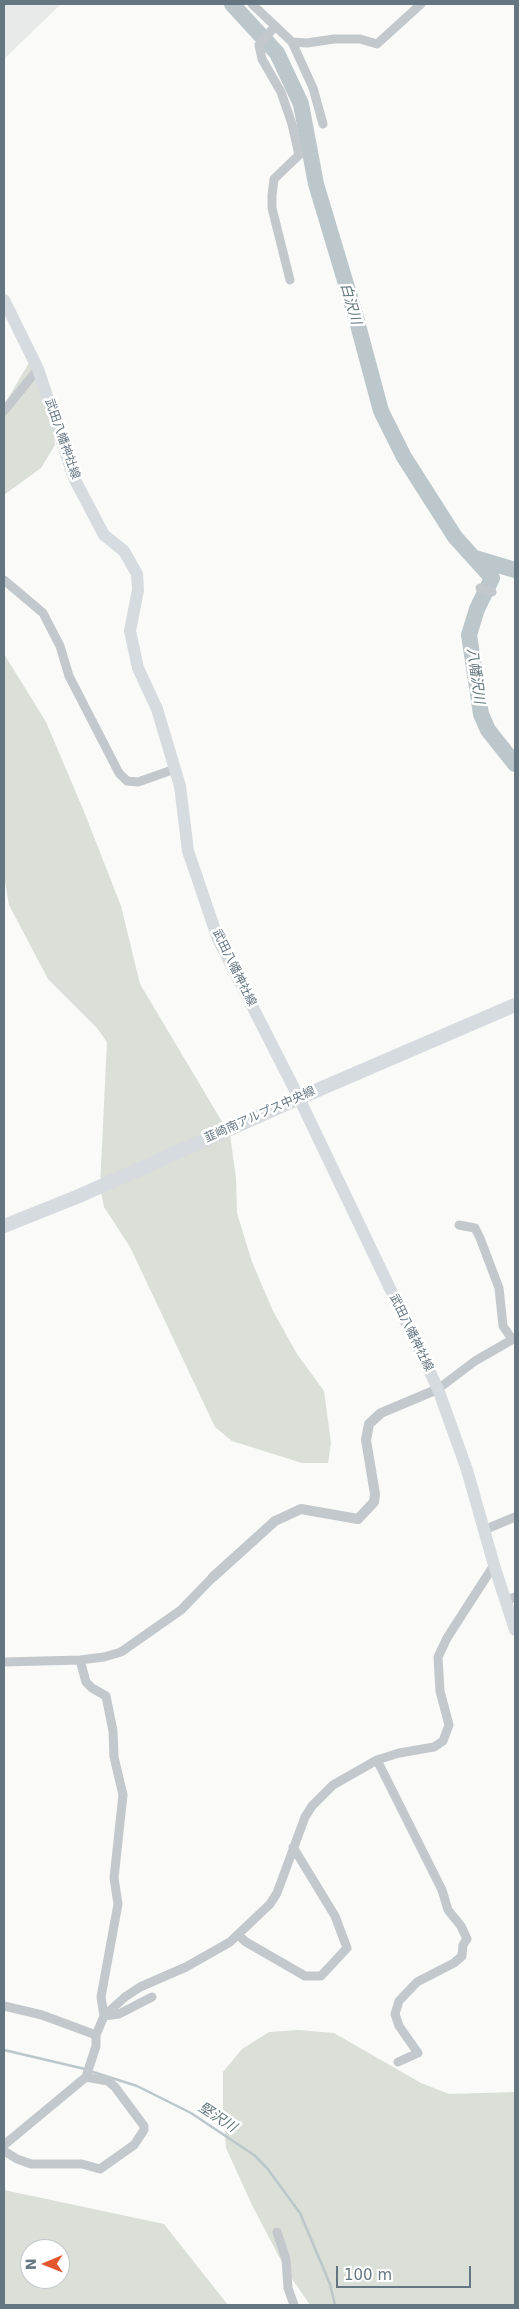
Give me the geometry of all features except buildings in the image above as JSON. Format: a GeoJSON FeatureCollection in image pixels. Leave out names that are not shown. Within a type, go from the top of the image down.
{"type":"FeatureCollection","features":[{"type":"Feature","properties":{"kind":"main road","name":"武田八幡神社線"},"geometry":{"type":"LineString","coordinates":[[4,300],[38,369],[74,478],[104,535],[124,551],[137,574],[138,590],[130,631],[138,668],[156,709],[175,769],[180,786],[188,851],[218,939],[299,1098],[438,1389],[467,1470],[494,1565],[510,1599],[515,1630]]}},
{"type":"Feature","properties":{"kind":"main road","name":"韮崎南アルプス中央線"},"geometry":{"type":"LineString","coordinates":[[4,1226],[79,1196],[515,1005]]}},
{"type":"Feature","properties":{"kind":"street"},"geometry":{"type":"LineString","coordinates":[[252,4],[292,42],[313,88],[324,124]]}},
{"type":"Feature","properties":{"kind":"street"},"geometry":{"type":"LineString","coordinates":[[292,42],[307,43],[334,39],[360,39],[377,44],[421,4]]}},
{"type":"Feature","properties":{"kind":"street"},"geometry":{"type":"LineString","coordinates":[[274,26],[259,45],[262,59],[281,92],[292,124],[298,155],[274,179],[272,195],[272,208],[290,280]]}},
{"type":"Feature","properties":{"kind":"street"},"geometry":{"type":"LineString","coordinates":[[4,410],[38,369]]}},
{"type":"Feature","properties":{"kind":"street"},"geometry":{"type":"LineString","coordinates":[[4,580],[43,613],[60,646],[70,676],[120,773],[127,781],[138,782],[175,769]]}},
{"type":"Feature","properties":{"kind":"street"},"geometry":{"type":"LineString","coordinates":[[480,588],[492,592]]}},
{"type":"Feature","properties":{"kind":"street"},"geometry":{"type":"LineString","coordinates":[[4,1662],[80,1660],[113,1654],[134,1644],[181,1610],[213,1576],[274,1521],[301,1509],[358,1519],[374,1502],[375,1494],[366,1440],[369,1424],[381,1413],[438,1389],[475,1360],[514,1339],[504,1326],[499,1288],[480,1238],[475,1228],[459,1225]]}},
{"type":"Feature","properties":{"kind":"street"},"geometry":{"type":"LineString","coordinates":[[484,1530],[515,1517]]}},
{"type":"Feature","properties":{"kind":"street"},"geometry":{"type":"LineString","coordinates":[[4,2145],[86,2077],[96,2046],[96,2035],[104,2016],[125,1997],[140,1987],[186,1967],[230,1942],[273,1898],[305,1816],[322,1795],[333,1785],[377,1760],[399,1753],[434,1747],[443,1740],[448,1725],[440,1690],[438,1657],[447,1638],[494,1565]]}},
{"type":"Feature","properties":{"kind":"street"},"geometry":{"type":"LineString","coordinates":[[80,1660],[86,1682],[106,1696],[113,1731],[114,1757],[123,1795],[114,1878],[118,1904],[101,1997],[104,2016]]}},
{"type":"Feature","properties":{"kind":"street"},"geometry":{"type":"LineString","coordinates":[[377,1760],[439,1884],[448,1910],[461,1926],[467,1939],[463,1945],[462,1956],[454,1963],[417,1982],[399,2001],[394,2014],[399,2026],[418,2053],[398,2062]]}},
{"type":"Feature","properties":{"kind":"street"},"geometry":{"type":"LineString","coordinates":[[238,1935],[246,1942],[305,1976],[321,1976],[347,1948],[335,1916],[293,1847]]}},
{"type":"Feature","properties":{"kind":"street"},"geometry":{"type":"LineString","coordinates":[[104,2016],[119,2014],[152,1997]]}},
{"type":"Feature","properties":{"kind":"street"},"geometry":{"type":"LineString","coordinates":[[4,2006],[42,2015],[96,2035]]}},
{"type":"Feature","properties":{"kind":"street"},"geometry":{"type":"LineString","coordinates":[[4,2151],[17,2159],[31,2164],[82,2164],[100,2169],[134,2145],[144,2130],[144,2126],[115,2087],[108,2081],[86,2077]]}},
{"type":"Feature","properties":{"kind":"street"},"geometry":{"type":"LineString","coordinates":[[277,2232],[286,2259],[288,2288],[294,2305]]}},
{"type":"Feature","properties":{"kind":"shaded area"},"geometry":{"type":"Polygon","coordinates":[[[4,4],[61,4],[4,59],[4,4]]]}},
{"type":"Feature","properties":{"kind":"shaded area"},"geometry":{"type":"Polygon","coordinates":[[[33,356],[51,396],[55,445],[41,468],[4,495],[4,405],[33,356]]]}},
{"type":"Feature","properties":{"kind":"shaded area"},"geometry":{"type":"Polygon","coordinates":[[[4,654],[46,722],[85,814],[121,906],[140,984],[230,1135],[236,1178],[237,1213],[252,1262],[273,1311],[297,1354],[324,1391],[331,1443],[328,1463],[302,1463],[232,1441],[215,1427],[130,1247],[104,1207],[100,1187],[107,1042],[97,1028],[48,979],[9,905],[4,875],[4,654]]]}},
{"type":"Feature","properties":{"kind":"shaded area"},"geometry":{"type":"Polygon","coordinates":[[[299,2030],[334,2033],[421,2083],[449,2094],[515,2092],[515,2305],[310,2305],[286,2270],[252,2205],[226,2148],[223,2108],[223,2072],[242,2049],[269,2032],[299,2030]]]}},
{"type":"Feature","properties":{"kind":"shaded area"},"geometry":{"type":"Polygon","coordinates":[[[4,2190],[164,2224],[228,2305],[4,2305],[4,2190]]]}},
{"type":"Feature","properties":{"kind":"waterway","name":"白沢川"},"geometry":{"type":"LineString","coordinates":[[232,4],[277,53],[301,104],[316,184],[355,314],[381,411],[404,457],[455,537],[492,578],[477,609],[469,635],[481,714],[488,730],[515,764]]}},
{"type":"Feature","properties":{"kind":"waterway","name":"白沢川"},"geometry":{"type":"LineString","coordinates":[[475,558],[515,570]]}},
{"type":"Feature","properties":{"kind":"waterway","name":"堅沢川"},"geometry":{"type":"LineString","coordinates":[[4,2050],[85,2069]]}},
{"type":"Feature","properties":{"kind":"waterway","name":"堅沢川"},"geometry":{"type":"LineString","coordinates":[[90,2071],[137,2086],[191,2113],[254,2155],[267,2168],[300,2213],[330,2284],[335,2305]]}},
{"type":"Feature","properties":{"kind":"water label","name":"八幡沢川"},"geometry":{"type":"Point","coordinates":[475,676]}}]}
